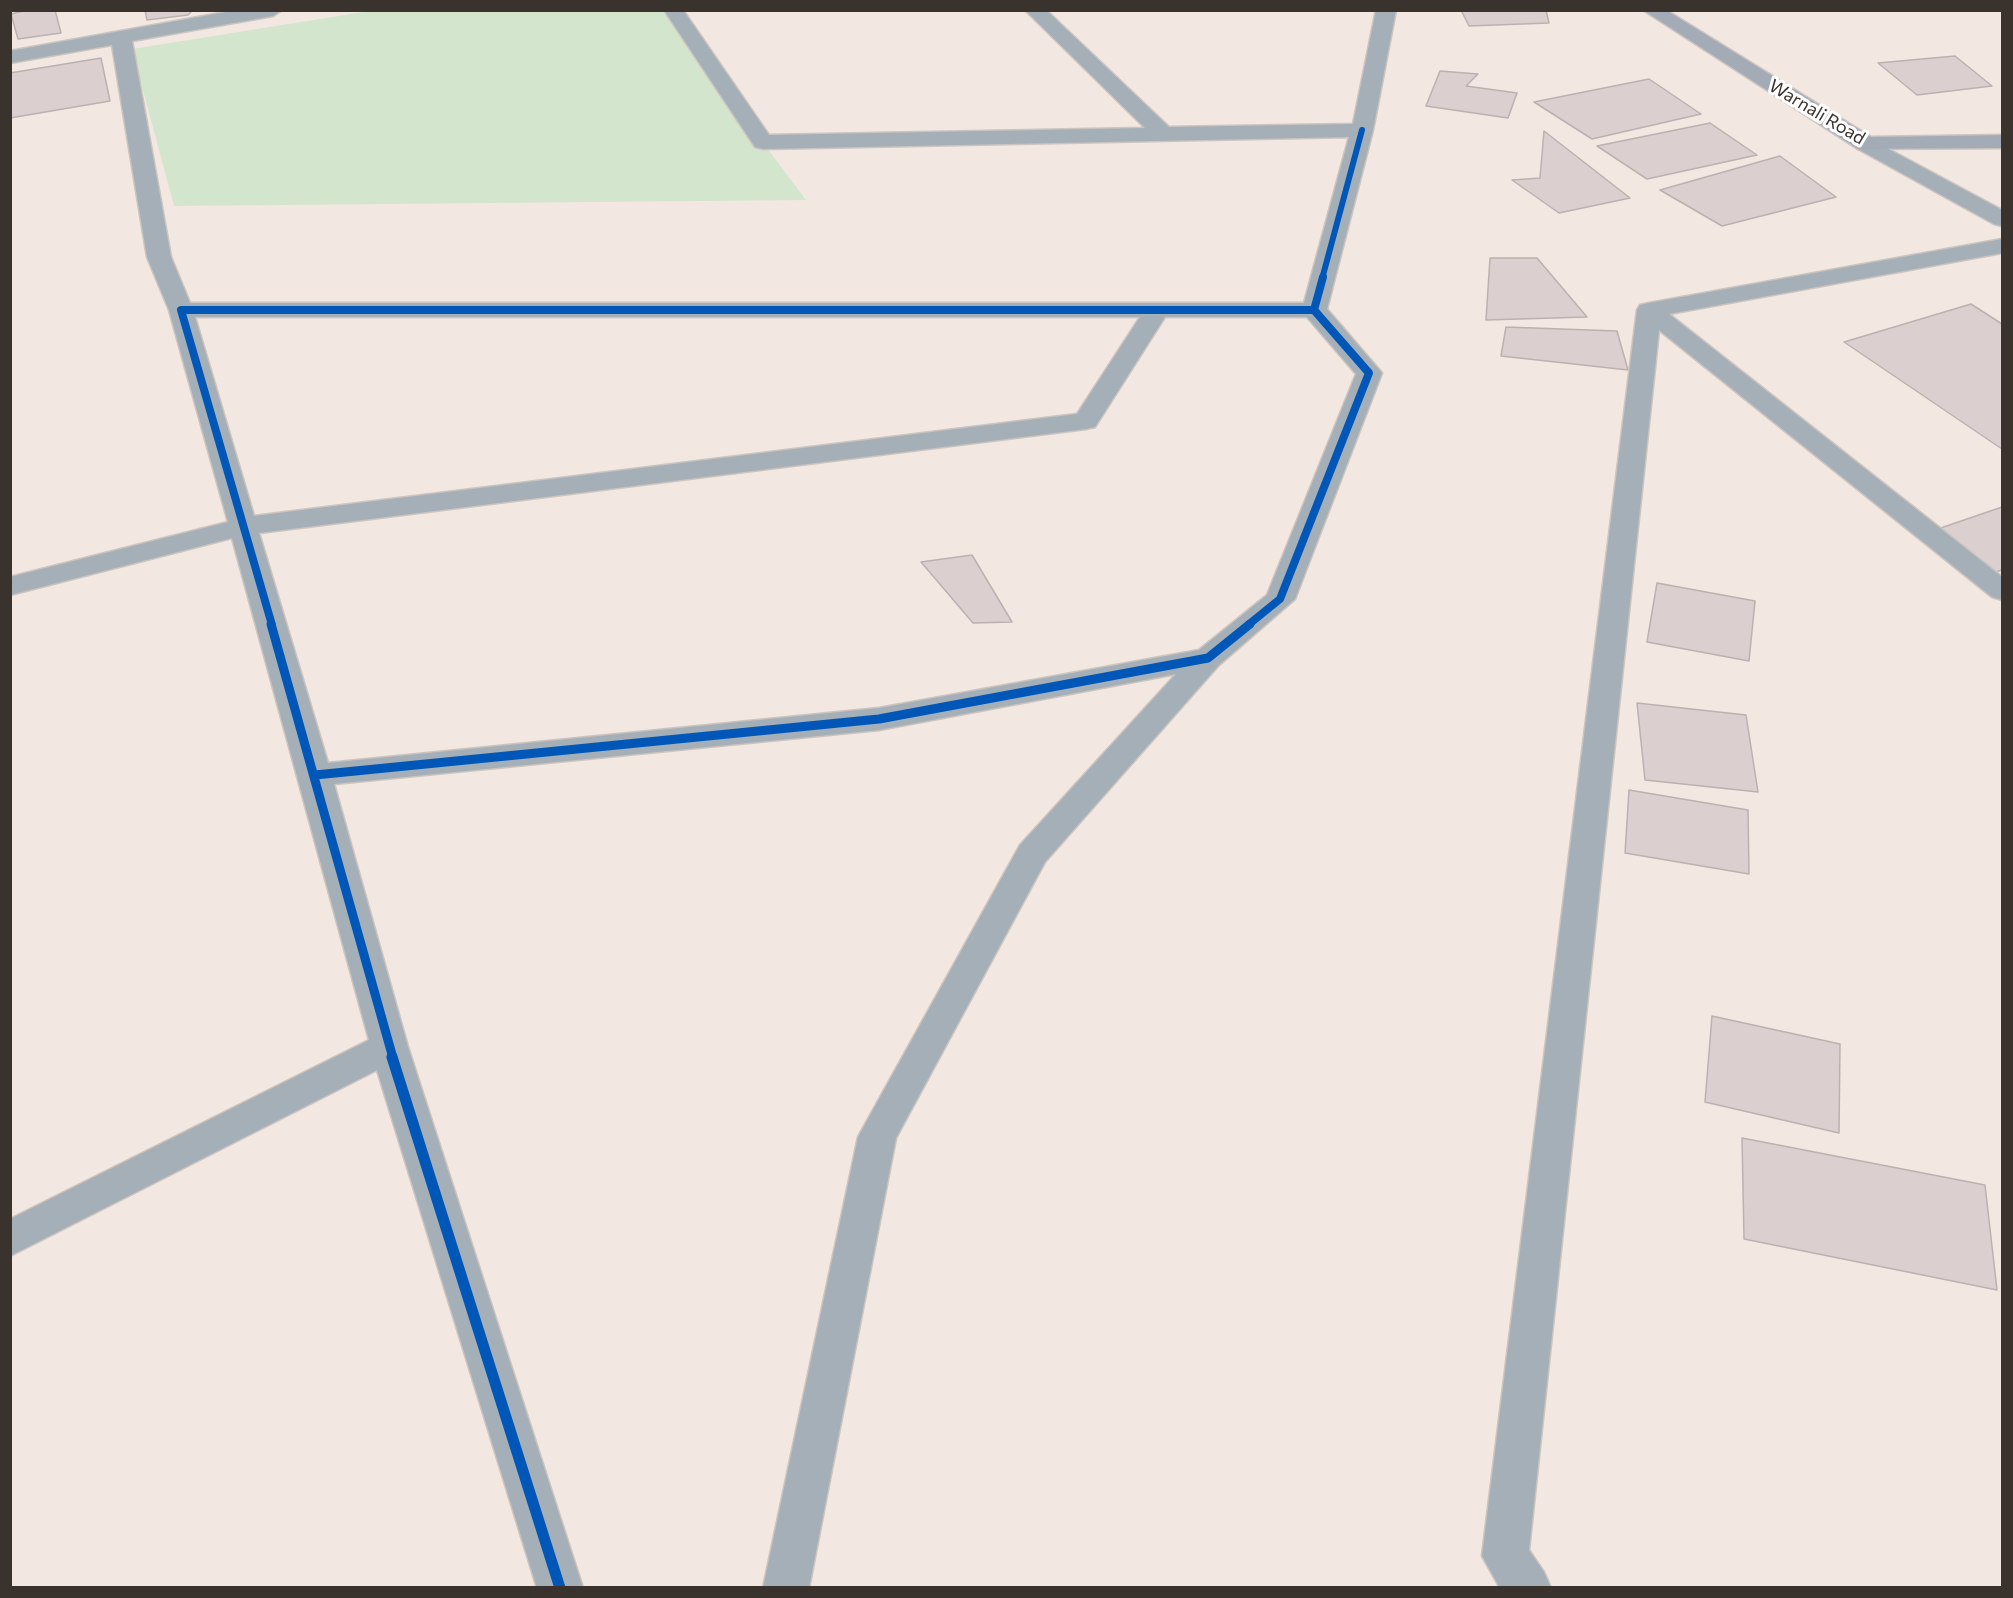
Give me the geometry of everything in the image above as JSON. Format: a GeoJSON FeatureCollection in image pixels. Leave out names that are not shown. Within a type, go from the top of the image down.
{"type":"FeatureCollection","features":[{"type":"Feature","properties":{"kind":"main road","name":"Warnali Road"},"geometry":{"type":"LineString","coordinates":[[1652,10],[1866,144],[2002,142]]}},
{"type":"Feature","properties":{"kind":"street"},"geometry":{"type":"LineString","coordinates":[[10,57],[273,10]]}},
{"type":"Feature","properties":{"kind":"street"},"geometry":{"type":"LineString","coordinates":[[673,10],[763,142],[1362,130]]}},
{"type":"Feature","properties":{"kind":"street"},"geometry":{"type":"LineString","coordinates":[[1034,10],[1164,134]]}},
{"type":"Feature","properties":{"kind":"street"},"geometry":{"type":"LineString","coordinates":[[1314,310],[1362,130],[1386,10]]}},
{"type":"Feature","properties":{"kind":"street"},"geometry":{"type":"LineString","coordinates":[[121,38],[159,257],[181,310],[244,526],[389,1047],[560,1587]]}},
{"type":"Feature","properties":{"kind":"street"},"geometry":{"type":"LineString","coordinates":[[1866,144],[2002,219]]}},
{"type":"Feature","properties":{"kind":"street"},"geometry":{"type":"LineString","coordinates":[[1649,310],[2002,246]]}},
{"type":"Feature","properties":{"kind":"street"},"geometry":{"type":"LineString","coordinates":[[181,310],[1314,310],[1369,373],[1280,599],[1208,658],[1032,854],[877,1137],[786,1587]]}},
{"type":"Feature","properties":{"kind":"street"},"geometry":{"type":"LineString","coordinates":[[10,586],[244,526],[1086,421],[1156,310]]}},
{"type":"Feature","properties":{"kind":"street"},"geometry":{"type":"LineString","coordinates":[[1649,310],[2002,591]]}},
{"type":"Feature","properties":{"kind":"street"},"geometry":{"type":"LineString","coordinates":[[1528,1587],[1505,1556],[1649,310]]}},
{"type":"Feature","properties":{"kind":"street"},"geometry":{"type":"LineString","coordinates":[[315,775],[879,719],[1208,658]]}},
{"type":"Feature","properties":{"kind":"street"},"geometry":{"type":"LineString","coordinates":[[10,1239],[389,1047]]}},
{"type":"Feature","properties":{"kind":"green space"},"geometry":{"type":"Polygon","coordinates":[[[370,11],[664,11],[806,200],[174,206],[132,49],[370,11]]]}},
{"type":"Feature","properties":{"kind":"building"},"geometry":{"type":"Polygon","coordinates":[[[28,10],[55,10],[61,33],[18,39],[11,14],[28,10]]]}},
{"type":"Feature","properties":{"kind":"building"},"geometry":{"type":"Polygon","coordinates":[[[145,10],[190,10],[191,12],[188,15],[147,20],[145,10]]]}},
{"type":"Feature","properties":{"kind":"building"},"geometry":{"type":"Polygon","coordinates":[[[1461,10],[1546,10],[1549,23],[1469,26],[1461,10]]]}},
{"type":"Feature","properties":{"kind":"building"},"geometry":{"type":"Polygon","coordinates":[[[1955,56],[1992,86],[1917,95],[1878,63],[1955,56]]]}},
{"type":"Feature","properties":{"kind":"building"},"geometry":{"type":"Polygon","coordinates":[[[101,58],[110,101],[10,118],[10,73],[101,58]]]}},
{"type":"Feature","properties":{"kind":"building"},"geometry":{"type":"Polygon","coordinates":[[[1440,71],[1478,74],[1466,86],[1517,93],[1508,118],[1426,106],[1440,71]]]}},
{"type":"Feature","properties":{"kind":"building"},"geometry":{"type":"Polygon","coordinates":[[[1649,79],[1701,114],[1592,139],[1534,102],[1649,79]]]}},
{"type":"Feature","properties":{"kind":"building"},"geometry":{"type":"Polygon","coordinates":[[[1710,123],[1757,155],[1647,179],[1597,146],[1710,123]]]}},
{"type":"Feature","properties":{"kind":"building"},"geometry":{"type":"Polygon","coordinates":[[[1544,131],[1630,198],[1559,213],[1512,180],[1540,178],[1544,131]]]}},
{"type":"Feature","properties":{"kind":"building"},"geometry":{"type":"Polygon","coordinates":[[[1780,156],[1836,197],[1722,226],[1660,190],[1780,156]]]}},
{"type":"Feature","properties":{"kind":"building"},"geometry":{"type":"Polygon","coordinates":[[[1490,258],[1537,258],[1587,317],[1486,320],[1490,258]]]}},
{"type":"Feature","properties":{"kind":"building"},"geometry":{"type":"Polygon","coordinates":[[[1971,304],[2002,324],[2002,449],[1844,342],[1971,304]]]}},
{"type":"Feature","properties":{"kind":"building"},"geometry":{"type":"Polygon","coordinates":[[[1506,327],[1617,331],[1628,370],[1501,356],[1506,327]]]}},
{"type":"Feature","properties":{"kind":"building"},"geometry":{"type":"Polygon","coordinates":[[[2002,507],[2002,570],[1987,575],[1929,532],[2002,507]]]}},
{"type":"Feature","properties":{"kind":"building"},"geometry":{"type":"Polygon","coordinates":[[[972,555],[1012,622],[973,623],[921,562],[972,555]]]}},
{"type":"Feature","properties":{"kind":"building"},"geometry":{"type":"Polygon","coordinates":[[[1657,583],[1755,601],[1749,661],[1647,642],[1657,583]]]}},
{"type":"Feature","properties":{"kind":"building"},"geometry":{"type":"Polygon","coordinates":[[[1637,703],[1746,715],[1758,792],[1645,780],[1637,703]]]}},
{"type":"Feature","properties":{"kind":"building"},"geometry":{"type":"Polygon","coordinates":[[[1629,790],[1748,810],[1749,874],[1625,853],[1629,790]]]}},
{"type":"Feature","properties":{"kind":"building"},"geometry":{"type":"Polygon","coordinates":[[[1712,1016],[1840,1044],[1839,1133],[1705,1102],[1712,1016]]]}},
{"type":"Feature","properties":{"kind":"building"},"geometry":{"type":"Polygon","coordinates":[[[1742,1138],[1985,1185],[1997,1290],[1744,1239],[1742,1138]]]}},
{"type":"Feature","properties":{"kind":"cycle path"},"geometry":{"type":"LineString","coordinates":[[560,1588],[389,1047],[315,775],[181,310],[1314,310],[1362,130]]}},
{"type":"Feature","properties":{"kind":"cycle path"},"geometry":{"type":"LineString","coordinates":[[315,775],[879,719],[1208,658],[1280,599],[1369,373],[1314,310]]}}]}
